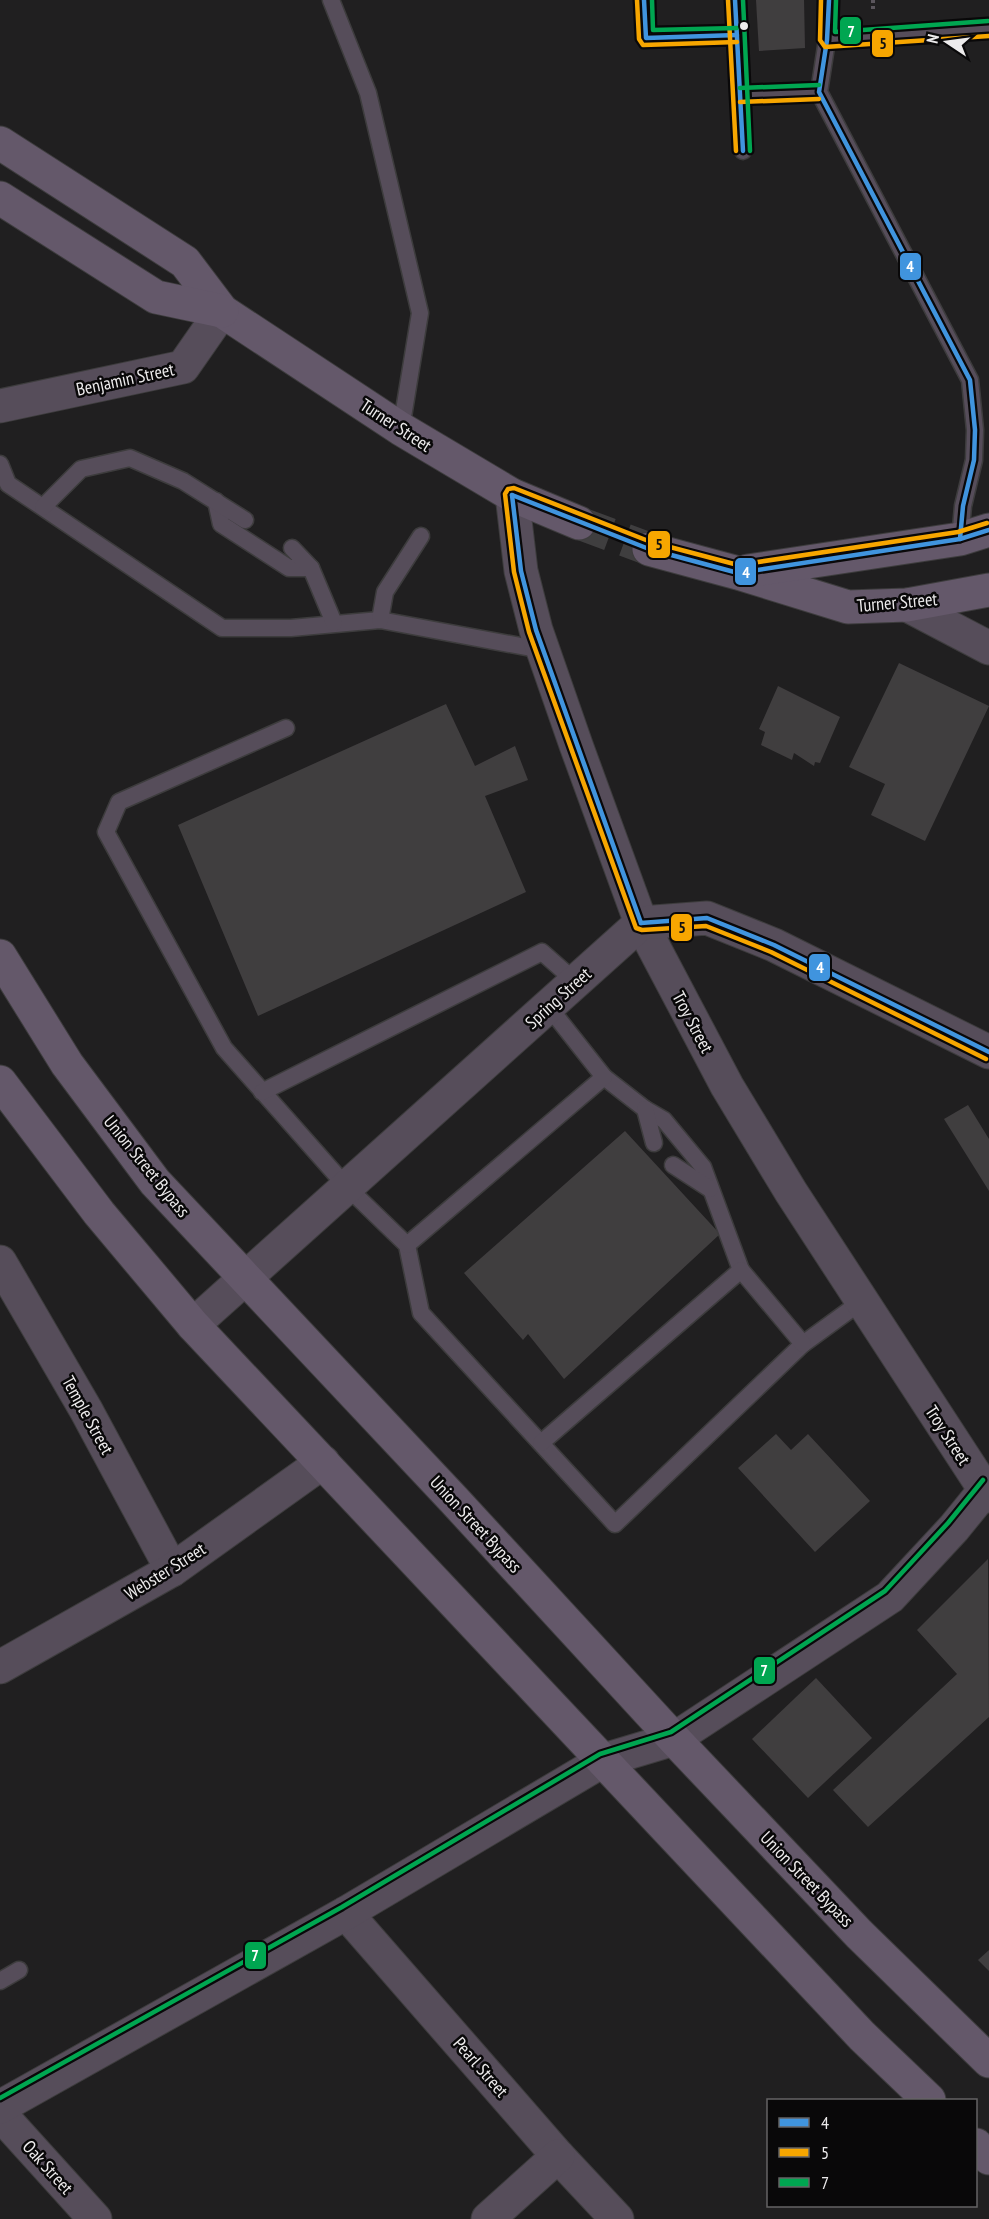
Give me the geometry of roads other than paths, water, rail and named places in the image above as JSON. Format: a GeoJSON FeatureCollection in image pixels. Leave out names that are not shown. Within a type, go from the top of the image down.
{"type":"FeatureCollection","features":[{"type":"Feature","properties":{"kind":"highway","name":"Turner Street"},"geometry":{"type":"LineString","coordinates":[[0,143],[185,262],[222,310],[401,429],[512,495],[579,523]]}},
{"type":"Feature","properties":{"kind":"highway","name":"Turner Street"},"geometry":{"type":"LineString","coordinates":[[0,198],[156,297],[222,310]]}},
{"type":"Feature","properties":{"kind":"highway","name":"Turner Street"},"geometry":{"type":"LineString","coordinates":[[738,573],[975,534]]}},
{"type":"Feature","properties":{"kind":"highway","name":"Turner Street"},"geometry":{"type":"LineString","coordinates":[[649,549],[738,573],[848,607],[907,604],[989,590]]}},
{"type":"Feature","properties":{"kind":"highway","name":"Union Street Bypass"},"geometry":{"type":"LineString","coordinates":[[0,956],[67,1064],[155,1182],[859,1934],[989,2061]]}},
{"type":"Feature","properties":{"kind":"highway"},"geometry":{"type":"LineString","coordinates":[[0,1082],[99,1213],[193,1325],[862,2036],[928,2099]]}},
{"type":"Feature","properties":{"kind":"highway"},"geometry":{"type":"LineString","coordinates":[[977,2147],[989,2158]]}},
{"type":"Feature","properties":{"kind":"street","name":"Benjamin Street"},"geometry":{"type":"LineString","coordinates":[[0,406],[183,367],[222,310]]}},
{"type":"Feature","properties":{"kind":"street","name":"Troy Street"},"geometry":{"type":"LineString","coordinates":[[512,495],[521,571],[542,650],[641,923],[727,1086],[861,1300],[987,1491]]}},
{"type":"Feature","properties":{"kind":"street"},"geometry":{"type":"LineString","coordinates":[[907,604],[989,648]]}},
{"type":"Feature","properties":{"kind":"street"},"geometry":{"type":"LineString","coordinates":[[641,923],[707,918],[774,945],[989,1052]]}},
{"type":"Feature","properties":{"kind":"street","name":"Spring Street"},"geometry":{"type":"LineString","coordinates":[[193,1325],[641,923]]}},
{"type":"Feature","properties":{"kind":"street","name":"Temple Street"},"geometry":{"type":"LineString","coordinates":[[0,1262],[86,1410],[172,1570]]}},
{"type":"Feature","properties":{"kind":"street","name":"Webster Street"},"geometry":{"type":"LineString","coordinates":[[0,1667],[172,1570],[322,1462]]}},
{"type":"Feature","properties":{"kind":"street"},"geometry":{"type":"LineString","coordinates":[[0,2107],[346,1913],[604,1760],[674,1739],[890,1597],[987,1491]]}},
{"type":"Feature","properties":{"kind":"street","name":"Pearl Street"},"geometry":{"type":"LineString","coordinates":[[346,1913],[558,2156],[617,2219]]}},
{"type":"Feature","properties":{"kind":"street","name":"Oak Street"},"geometry":{"type":"LineString","coordinates":[[0,2114],[95,2219]]}},
{"type":"Feature","properties":{"kind":"street"},"geometry":{"type":"LineString","coordinates":[[488,2219],[558,2156]]}},
{"type":"Feature","properties":{"kind":"lane"},"geometry":{"type":"LineString","coordinates":[[331,0],[368,93],[420,313],[401,429]]}},
{"type":"Feature","properties":{"kind":"lane"},"geometry":{"type":"LineString","coordinates":[[644,0],[646,38],[737,35]]}},
{"type":"Feature","properties":{"kind":"lane"},"geometry":{"type":"LineString","coordinates":[[735,0],[743,151]]}},
{"type":"Feature","properties":{"kind":"lane"},"geometry":{"type":"LineString","coordinates":[[829,0],[827,40],[819,92],[970,380],[975,440],[974,460],[963,506],[975,534]]}},
{"type":"Feature","properties":{"kind":"lane"},"geometry":{"type":"LineString","coordinates":[[827,40],[989,28]]}},
{"type":"Feature","properties":{"kind":"lane"},"geometry":{"type":"LineString","coordinates":[[740,95],[819,92]]}},
{"type":"Feature","properties":{"kind":"lane"},"geometry":{"type":"LineString","coordinates":[[43,507],[81,469],[130,458],[183,481],[245,519]]}},
{"type":"Feature","properties":{"kind":"lane"},"geometry":{"type":"LineString","coordinates":[[0,464],[8,484],[222,628],[291,628],[380,620],[542,650]]}},
{"type":"Feature","properties":{"kind":"lane"},"geometry":{"type":"LineString","coordinates":[[216,501],[221,524],[289,568],[311,568]]}},
{"type":"Feature","properties":{"kind":"lane"},"geometry":{"type":"LineString","coordinates":[[380,620],[385,592],[421,536]]}},
{"type":"Feature","properties":{"kind":"lane"},"geometry":{"type":"LineString","coordinates":[[292,548],[311,568],[334,623]]}},
{"type":"Feature","properties":{"kind":"lane"},"geometry":{"type":"LineString","coordinates":[[286,728],[119,801],[106,832],[224,1048],[346,1186],[407,1245],[420,1313],[615,1524],[803,1344],[861,1300]]}},
{"type":"Feature","properties":{"kind":"lane"},"geometry":{"type":"LineString","coordinates":[[262,1092],[542,952],[576,982]]}},
{"type":"Feature","properties":{"kind":"lane"},"geometry":{"type":"LineString","coordinates":[[548,1006],[604,1077],[645,1109],[664,1120],[703,1167],[741,1270],[803,1344]]}},
{"type":"Feature","properties":{"kind":"lane"},"geometry":{"type":"LineString","coordinates":[[407,1245],[604,1077]]}},
{"type":"Feature","properties":{"kind":"lane"},"geometry":{"type":"LineString","coordinates":[[645,1109],[654,1143]]}},
{"type":"Feature","properties":{"kind":"lane"},"geometry":{"type":"LineString","coordinates":[[673,1165],[710,1189]]}},
{"type":"Feature","properties":{"kind":"lane"},"geometry":{"type":"LineString","coordinates":[[541,1443],[741,1270]]}},
{"type":"Feature","properties":{"kind":"lane"},"geometry":{"type":"LineString","coordinates":[[0,1981],[19,1970]]}},
{"type":"Feature","properties":{"kind":"tunnel"},"geometry":{"type":"LineString","coordinates":[[579,523],[649,549]]}}]}
